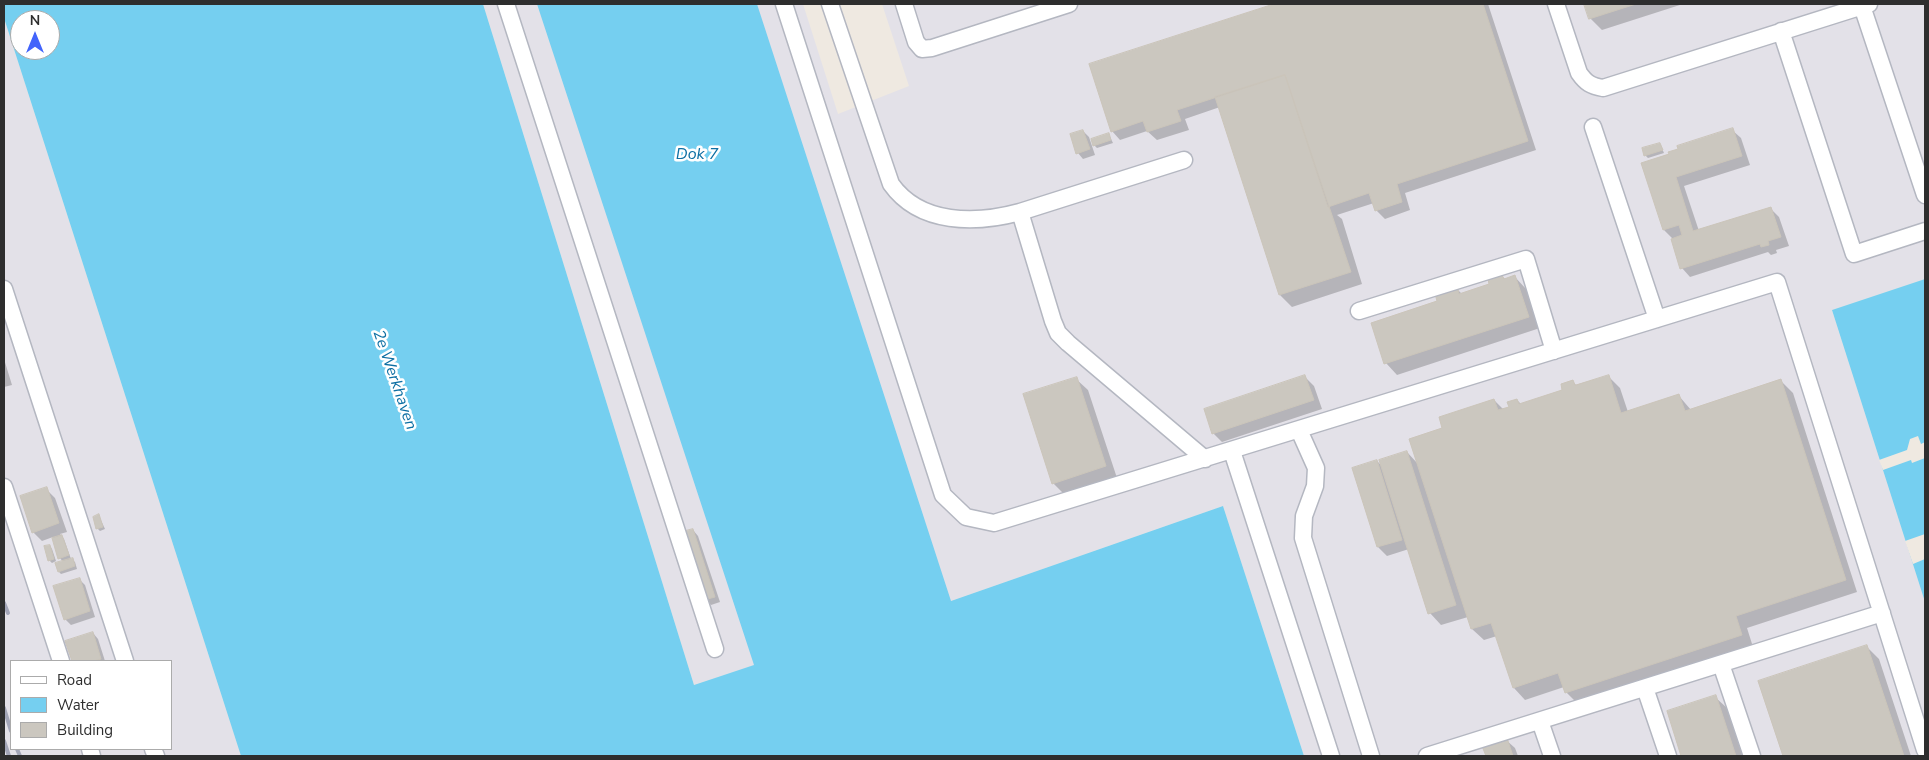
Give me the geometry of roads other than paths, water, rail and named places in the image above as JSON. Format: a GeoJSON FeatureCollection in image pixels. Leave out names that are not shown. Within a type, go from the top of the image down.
{"type":"FeatureCollection","features":[{"type":"Feature","properties":{"kind":"lane"},"geometry":{"type":"LineString","coordinates":[[506,4],[715,649]]}},
{"type":"Feature","properties":{"kind":"lane"},"geometry":{"type":"LineString","coordinates":[[784,4],[943,495],[966,517],[994,523],[1776,282],[1925,750]]}},
{"type":"Feature","properties":{"kind":"lane"},"geometry":{"type":"LineString","coordinates":[[830,4],[890,184],[898,195],[910,205],[926,213],[943,217],[985,218],[1020,212],[1184,160]]}},
{"type":"Feature","properties":{"kind":"lane"},"geometry":{"type":"LineString","coordinates":[[904,4],[916,42],[922,49],[932,48],[1069,4]]}},
{"type":"Feature","properties":{"kind":"lane"},"geometry":{"type":"LineString","coordinates":[[1556,4],[1579,72],[1584,81],[1592,86],[1603,88],[1866,5],[1925,195]]}},
{"type":"Feature","properties":{"kind":"lane"},"geometry":{"type":"LineString","coordinates":[[1781,31],[1854,254],[1925,231]]}},
{"type":"Feature","properties":{"kind":"lane"},"geometry":{"type":"LineString","coordinates":[[1593,127],[1657,319]]}},
{"type":"Feature","properties":{"kind":"lane"},"geometry":{"type":"LineString","coordinates":[[1020,212],[1058,332],[1068,343],[1205,459]]}},
{"type":"Feature","properties":{"kind":"lane"},"geometry":{"type":"LineString","coordinates":[[1359,311],[1526,259],[1554,351]]}},
{"type":"Feature","properties":{"kind":"lane"},"geometry":{"type":"LineString","coordinates":[[4,289],[125,660]]}},
{"type":"Feature","properties":{"kind":"lane"},"geometry":{"type":"LineString","coordinates":[[1299,430],[1316,468],[1316,486],[1304,516],[1303,538],[1371,756]]}},
{"type":"Feature","properties":{"kind":"lane"},"geometry":{"type":"LineString","coordinates":[[1232,451],[1331,756]]}},
{"type":"Feature","properties":{"kind":"lane"},"geometry":{"type":"LineString","coordinates":[[4,487],[61,660]]}},
{"type":"Feature","properties":{"kind":"lane"},"geometry":{"type":"LineString","coordinates":[[1427,756],[1474,749],[1540,721],[1882,613]]}},
{"type":"Feature","properties":{"kind":"lane"},"geometry":{"type":"LineString","coordinates":[[1721,664],[1752,756]]}},
{"type":"Feature","properties":{"kind":"lane"},"geometry":{"type":"LineString","coordinates":[[1645,688],[1668,756]]}},
{"type":"Feature","properties":{"kind":"lane"},"geometry":{"type":"LineString","coordinates":[[1540,721],[1552,756]]}},
{"type":"Feature","properties":{"kind":"water"},"geometry":{"type":"Polygon","coordinates":[[[4,4],[483,4],[694,685],[754,665],[537,4],[757,4],[951,601],[1223,506],[1304,756],[241,756],[17,60],[60,60],[60,10],[10,10],[10,37],[4,18],[4,4]]]}},
{"type":"Feature","properties":{"kind":"water"},"geometry":{"type":"Polygon","coordinates":[[[1925,279],[1925,602],[1832,310],[1925,279]]]}},
{"type":"Feature","properties":{"kind":"railway"},"geometry":{"type":"LineString","coordinates":[[4,603],[8,613]]}},
{"type":"Feature","properties":{"kind":"railway"},"geometry":{"type":"LineString","coordinates":[[4,708],[10,728]]}},
{"type":"Feature","properties":{"kind":"railway"},"geometry":{"type":"LineString","coordinates":[[4,741],[9,756]]}},
{"type":"Feature","properties":{"kind":"railway"},"geometry":{"type":"LineString","coordinates":[[17,750],[20,756]]}},
{"type":"Feature","properties":{"kind":"water label","name":"Dok 7"},"geometry":{"type":"Point","coordinates":[697,155]}},
{"type":"Feature","properties":{"kind":"water label","name":"2e Werkhaven"},"geometry":{"type":"Point","coordinates":[394,380]}}]}
